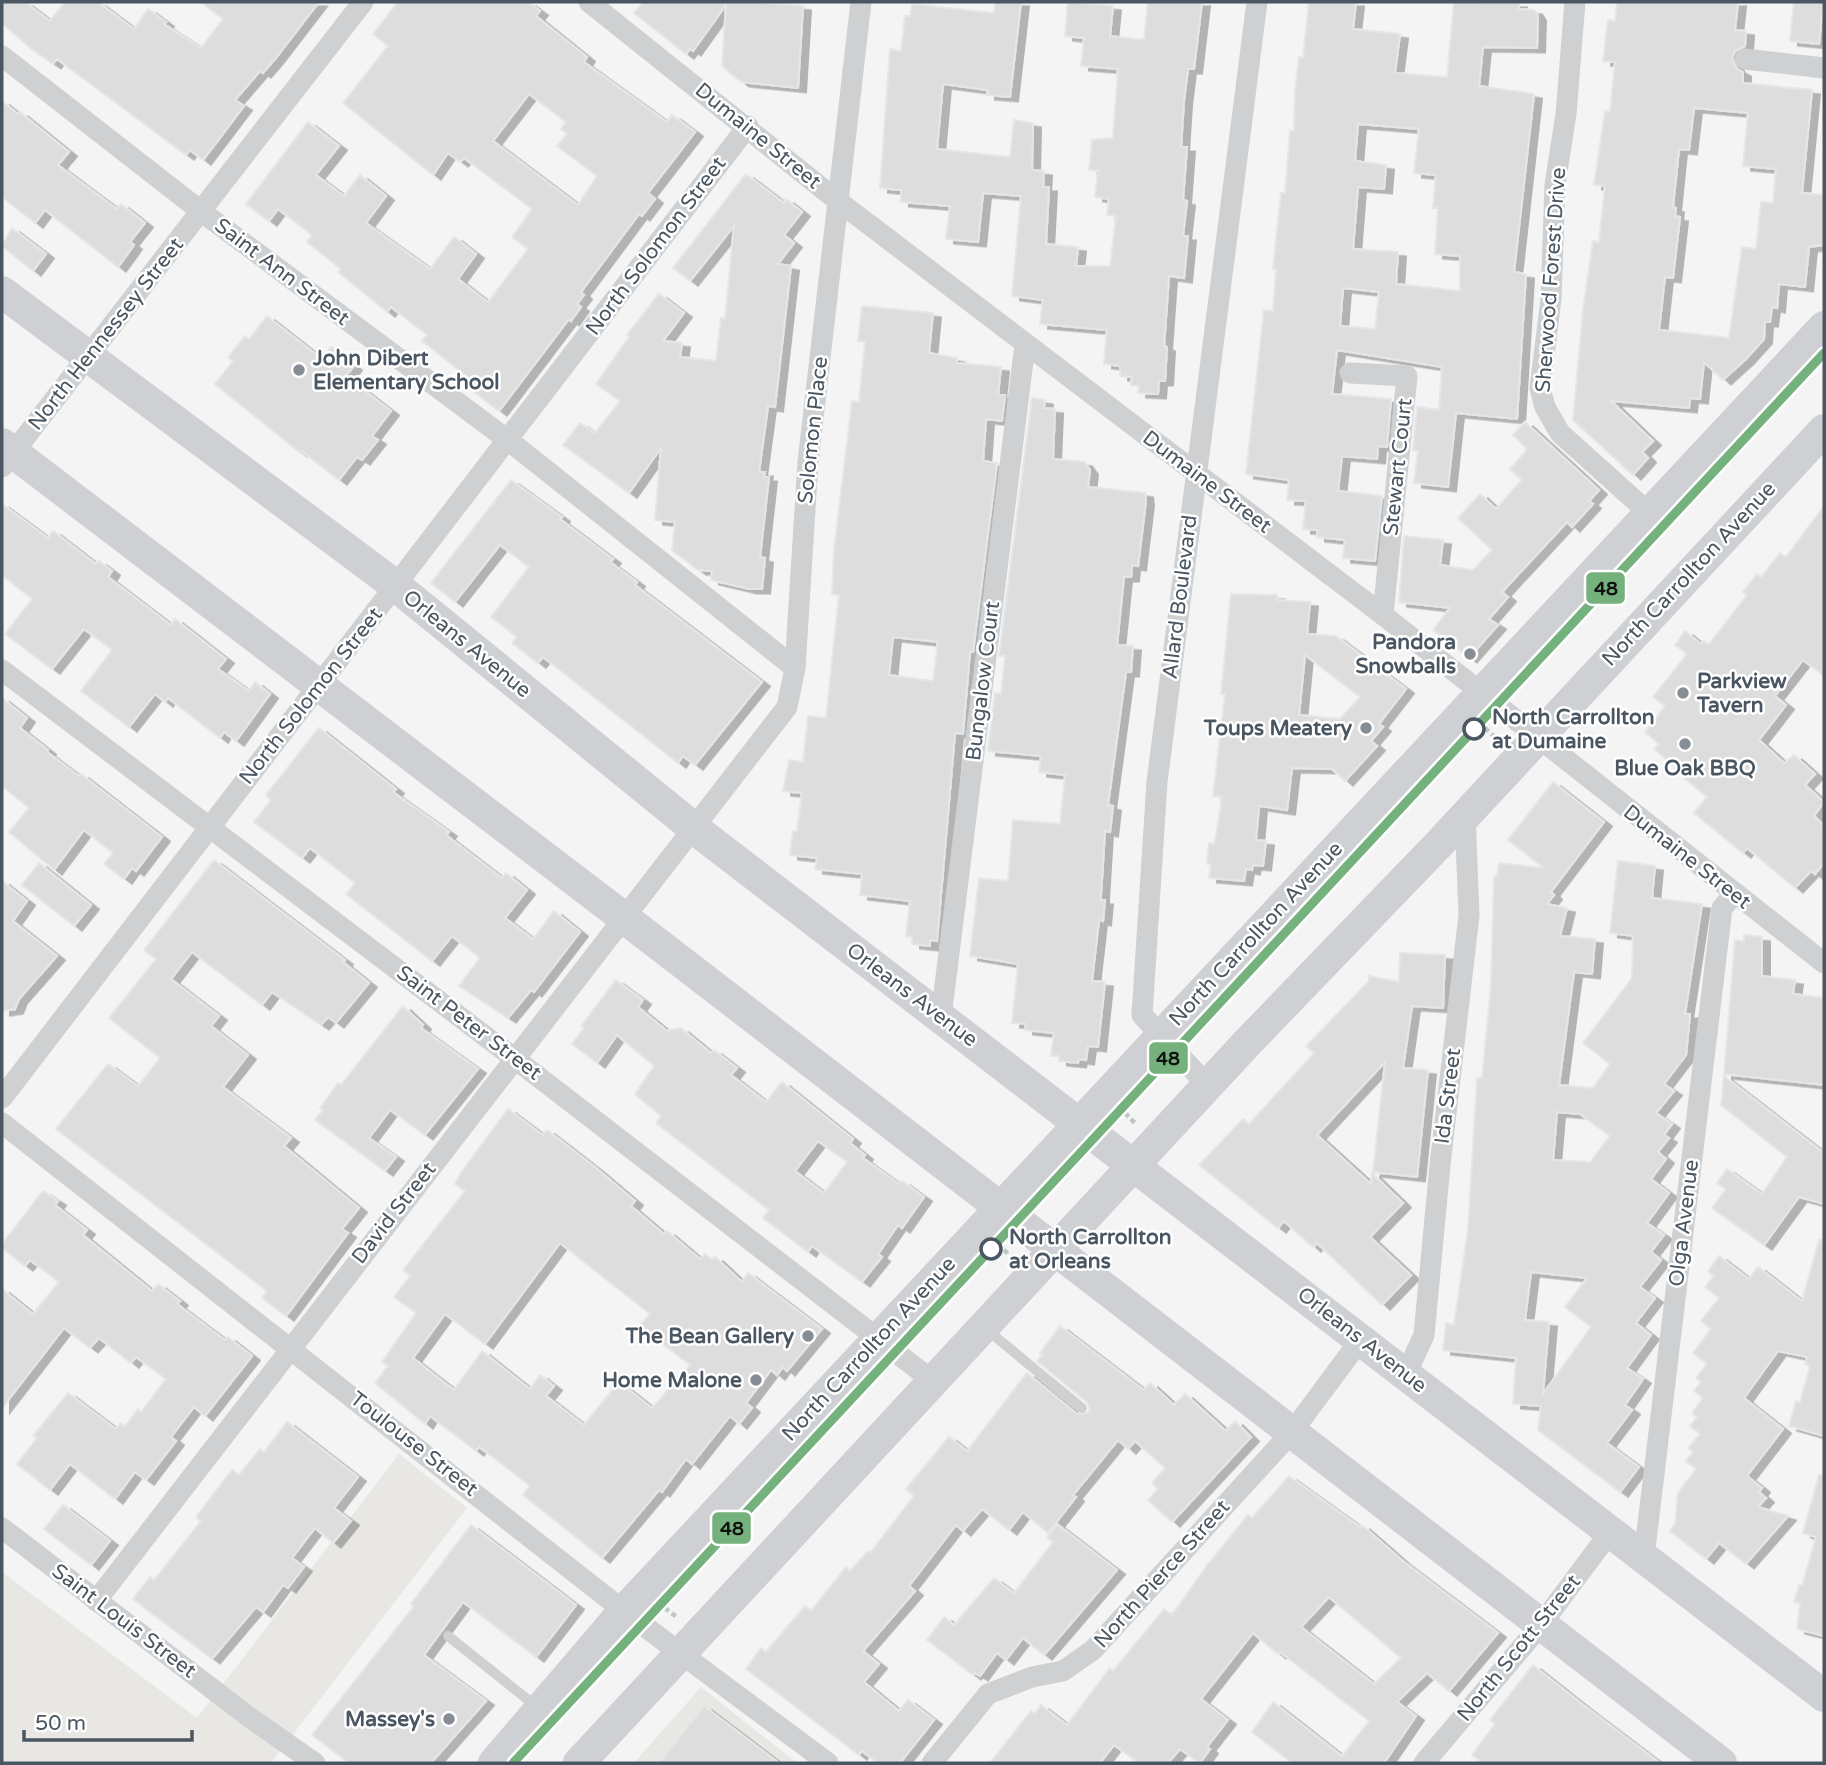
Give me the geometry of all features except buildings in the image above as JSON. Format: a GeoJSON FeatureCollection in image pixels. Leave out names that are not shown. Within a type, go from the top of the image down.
{"type":"FeatureCollection","features":[{"type":"Feature","properties":{"kind":"street","name":"North Hennessey Street"},"geometry":{"type":"LineString","coordinates":[[5,454],[202,212],[363,2]]}},
{"type":"Feature","properties":{"kind":"street","name":"Dumaine Street"},"geometry":{"type":"LineString","coordinates":[[589,2],[748,126],[838,201],[1383,615],[1482,696],[1824,963]]}},
{"type":"Feature","properties":{"kind":"street","name":"Solomon Place"},"geometry":{"type":"LineString","coordinates":[[695,829],[787,707],[795,668],[808,462],[861,2]]}},
{"type":"Feature","properties":{"kind":"street","name":"Allard Boulevard"},"geometry":{"type":"LineString","coordinates":[[1208,1086],[1159,1037],[1142,1015],[1142,1001],[1157,782],[1257,2]]}},
{"type":"Feature","properties":{"kind":"street","name":"Sherwood Forest Drive"},"geometry":{"type":"LineString","coordinates":[[1574,2],[1566,114],[1555,185],[1551,299],[1540,388],[1548,414],[1560,433],[1650,514]]}},
{"type":"Feature","properties":{"kind":"street","name":"Saint Ann Street"},"geometry":{"type":"LineString","coordinates":[[2,56],[202,212],[508,440],[795,668]]}},
{"type":"Feature","properties":{"kind":"street"},"geometry":{"type":"LineString","coordinates":[[1745,59],[1824,68]]}},
{"type":"Feature","properties":{"kind":"street","name":"North Solomon Street"},"geometry":{"type":"LineString","coordinates":[[2,1098],[748,126]]}},
{"type":"Feature","properties":{"kind":"street","name":"Orleans Avenue"},"geometry":{"type":"LineString","coordinates":[[2,292],[396,586],[695,829],[1824,1696]]}},
{"type":"Feature","properties":{"kind":"street","name":"North Carrollton Avenue"},"geometry":{"type":"LineString","coordinates":[[494,1763],[542,1711],[624,1611],[1078,1122],[1482,696],[1824,327]]}},
{"type":"Feature","properties":{"kind":"street","name":"Bungalow Court"},"geometry":{"type":"LineString","coordinates":[[941,1017],[1025,345]]}},
{"type":"Feature","properties":{"kind":"street","name":"Stewart Court"},"geometry":{"type":"LineString","coordinates":[[1350,373],[1407,376],[1383,615]]}},
{"type":"Feature","properties":{"kind":"street","name":"North Carrollton Avenue"},"geometry":{"type":"LineString","coordinates":[[579,1763],[1208,1086],[1824,430]]}},
{"type":"Feature","properties":{"kind":"street"},"geometry":{"type":"LineString","coordinates":[[5,454],[624,917],[1721,1763]]}},
{"type":"Feature","properties":{"kind":"street","name":"Saint Peter Street"},"geometry":{"type":"LineString","coordinates":[[2,670],[514,1058],[933,1381]]}},
{"type":"Feature","properties":{"kind":"street","name":"Ida Street"},"geometry":{"type":"LineString","coordinates":[[1406,1374],[1424,1335],[1440,1165],[1469,915],[1465,815]]}},
{"type":"Feature","properties":{"kind":"street","name":"David Street"},"geometry":{"type":"LineString","coordinates":[[96,1601],[514,1058],[695,829]]}},
{"type":"Feature","properties":{"kind":"street","name":"Olga Avenue"},"geometry":{"type":"LineString","coordinates":[[1644,1557],[1722,908],[1734,894]]}},
{"type":"Feature","properties":{"kind":"street","name":"Toulouse Street"},"geometry":{"type":"LineString","coordinates":[[2,1122],[624,1611],[828,1763]]}},
{"type":"Feature","properties":{"kind":"street","name":"North Pierce Street"},"geometry":{"type":"LineString","coordinates":[[932,1763],[988,1694],[1032,1677],[1063,1671],[1093,1650],[1292,1432],[1361,1339]]}},
{"type":"Feature","properties":{"kind":"street","name":"Saint Louis Street"},"geometry":{"type":"LineString","coordinates":[[2,1528],[315,1763]]}},
{"type":"Feature","properties":{"kind":"street","name":"North Scott Street"},"geometry":{"type":"LineString","coordinates":[[1424,1763],[1540,1626],[1611,1531]]}},
{"type":"Feature","properties":{"kind":"lane"},"geometry":{"type":"LineString","coordinates":[[984,1327],[1082,1408]]}},
{"type":"Feature","properties":{"kind":"lane"},"geometry":{"type":"LineString","coordinates":[[448,1636],[542,1711]]}},
{"type":"Feature","properties":{"kind":"path"},"geometry":{"type":"LineString","coordinates":[[1484,727],[1499,742]]}},
{"type":"Feature","properties":{"kind":"path"},"geometry":{"type":"LineString","coordinates":[[1125,1114],[1140,1128]]}},
{"type":"Feature","properties":{"kind":"path"},"geometry":{"type":"LineString","coordinates":[[665,1608],[678,1618]]}},
{"type":"Feature","properties":{"kind":"shaded area"},"geometry":{"type":"Polygon","coordinates":[[[399,1454],[467,1508],[271,1763],[2,1763],[2,1572],[197,1718],[399,1454]]]}},
{"type":"Feature","properties":{"kind":"shaded area"},"geometry":{"type":"Polygon","coordinates":[[[701,1687],[797,1763],[634,1763],[701,1687]]]}},
{"type":"Feature","properties":{"kind":"transit line","name":"48"},"geometry":{"type":"LineString","coordinates":[[513,1763],[1824,353]]}},
{"type":"Feature","properties":{"kind":"place","name":"John Dibert Elementary School"},"geometry":{"type":"Point","coordinates":[299,370]}},
{"type":"Feature","properties":{"kind":"place","name":"Pandora Snowballs"},"geometry":{"type":"Point","coordinates":[1470,654]}},
{"type":"Feature","properties":{"kind":"place","name":"Parkview Tavern"},"geometry":{"type":"Point","coordinates":[1683,693]}},
{"type":"Feature","properties":{"kind":"place","name":"Toups Meatery"},"geometry":{"type":"Point","coordinates":[1366,728]}},
{"type":"Feature","properties":{"kind":"place","name":"North Carrollton at Dumaine"},"geometry":{"type":"Point","coordinates":[1474,729]}},
{"type":"Feature","properties":{"kind":"place","name":"Blue Oak BBQ"},"geometry":{"type":"Point","coordinates":[1685,744]}},
{"type":"Feature","properties":{"kind":"place","name":"North Carrollton at Orleans"},"geometry":{"type":"Point","coordinates":[991,1249]}},
{"type":"Feature","properties":{"kind":"place","name":"The Bean Gallery"},"geometry":{"type":"Point","coordinates":[808,1336]}},
{"type":"Feature","properties":{"kind":"place","name":"Home Malone"},"geometry":{"type":"Point","coordinates":[756,1380]}},
{"type":"Feature","properties":{"kind":"place","name":"Massey's"},"geometry":{"type":"Point","coordinates":[449,1719]}}]}
